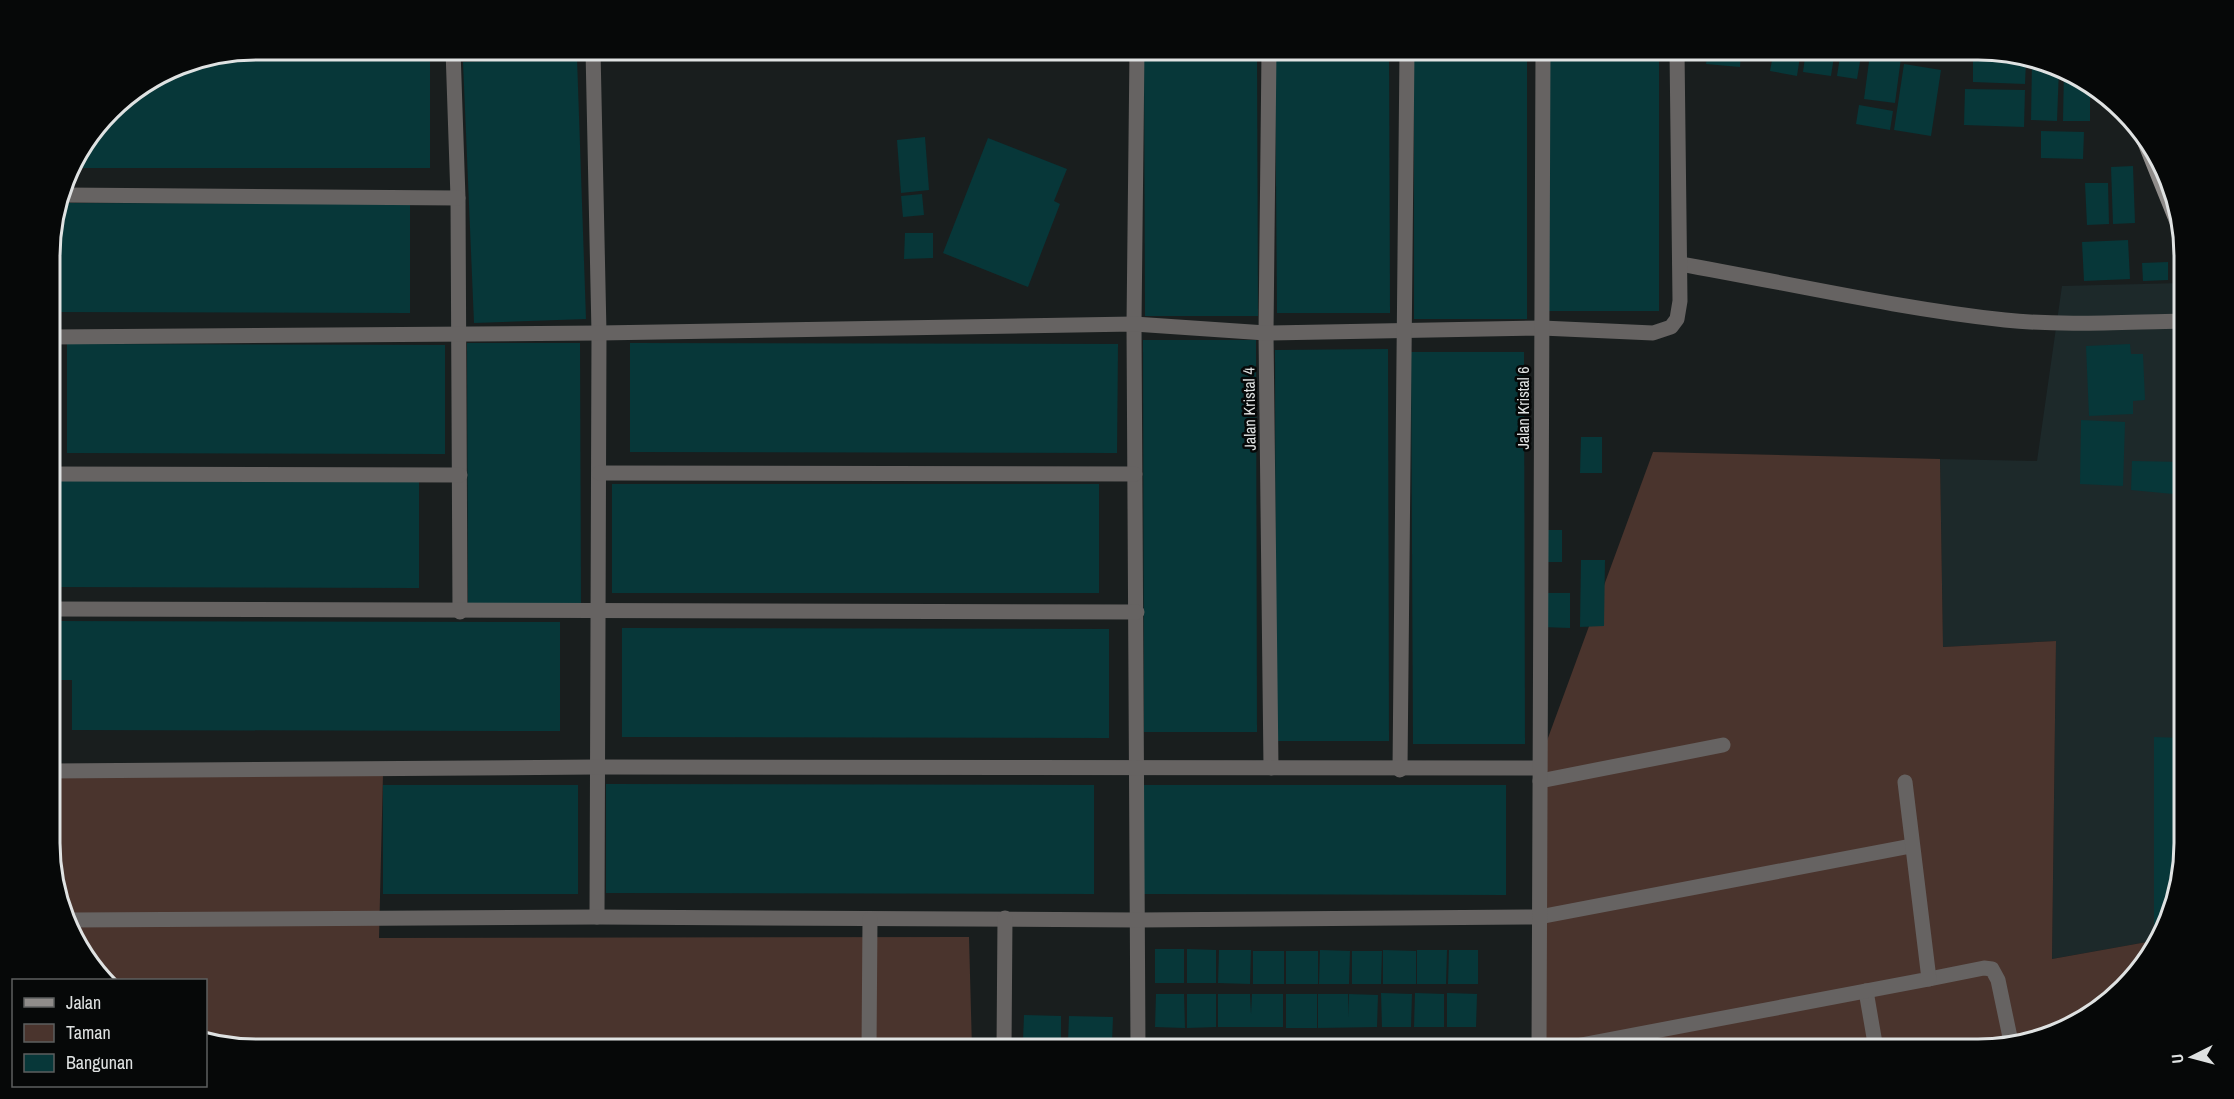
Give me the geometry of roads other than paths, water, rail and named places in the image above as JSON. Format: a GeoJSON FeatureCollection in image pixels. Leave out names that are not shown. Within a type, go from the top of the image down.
{"type":"FeatureCollection","features":[{"type":"Feature","properties":{"kind":"street"},"geometry":{"type":"LineString","coordinates":[[453,60],[458,198],[460,612]]}},
{"type":"Feature","properties":{"kind":"street"},"geometry":{"type":"LineString","coordinates":[[593,60],[599,333],[597,917]]}},
{"type":"Feature","properties":{"kind":"street"},"geometry":{"type":"LineString","coordinates":[[1137,60],[1134,324],[1138,1039]]}},
{"type":"Feature","properties":{"kind":"street","name":"Jalan Kristal 4"},"geometry":{"type":"LineString","coordinates":[[1269,60],[1266,333],[1272,768]]}},
{"type":"Feature","properties":{"kind":"street"},"geometry":{"type":"LineString","coordinates":[[1400,770],[1407,60]]}},
{"type":"Feature","properties":{"kind":"street","name":"Jalan Kristal 6"},"geometry":{"type":"LineString","coordinates":[[1539,1039],[1542,60]]}},
{"type":"Feature","properties":{"kind":"street"},"geometry":{"type":"LineString","coordinates":[[60,337],[599,333],[1134,324],[1266,333],[1542,328],[1653,333],[1671,327],[1677,319],[1680,301],[1677,60]]}},
{"type":"Feature","properties":{"kind":"street"},"geometry":{"type":"LineString","coordinates":[[70,195],[458,198]]}},
{"type":"Feature","properties":{"kind":"street"},"geometry":{"type":"LineString","coordinates":[[1680,264],[1947,312],[2007,320],[2098,323],[2174,321]]}},
{"type":"Feature","properties":{"kind":"street"},"geometry":{"type":"LineString","coordinates":[[599,473],[1136,474]]}},
{"type":"Feature","properties":{"kind":"street"},"geometry":{"type":"LineString","coordinates":[[60,474],[460,475]]}},
{"type":"Feature","properties":{"kind":"street"},"geometry":{"type":"LineString","coordinates":[[60,609],[460,612],[1137,612]]}},
{"type":"Feature","properties":{"kind":"street"},"geometry":{"type":"LineString","coordinates":[[60,771],[1136,766],[1539,774],[1723,746]]}},
{"type":"Feature","properties":{"kind":"street"},"geometry":{"type":"LineString","coordinates":[[1905,782],[1929,980]]}},
{"type":"Feature","properties":{"kind":"street"},"geometry":{"type":"LineString","coordinates":[[76,920],[597,917],[1138,920],[1539,917],[1911,846]]}},
{"type":"Feature","properties":{"kind":"street"},"geometry":{"type":"LineString","coordinates":[[1004,1039],[1005,918]]}},
{"type":"Feature","properties":{"kind":"street"},"geometry":{"type":"LineString","coordinates":[[869,1039],[870,919]]}},
{"type":"Feature","properties":{"kind":"street"},"geometry":{"type":"LineString","coordinates":[[1613,1039],[1984,968],[1992,969],[1998,980],[2010,1036]]}},
{"type":"Feature","properties":{"kind":"street"},"geometry":{"type":"LineString","coordinates":[[1866,991],[1874,1039]]}}]}
